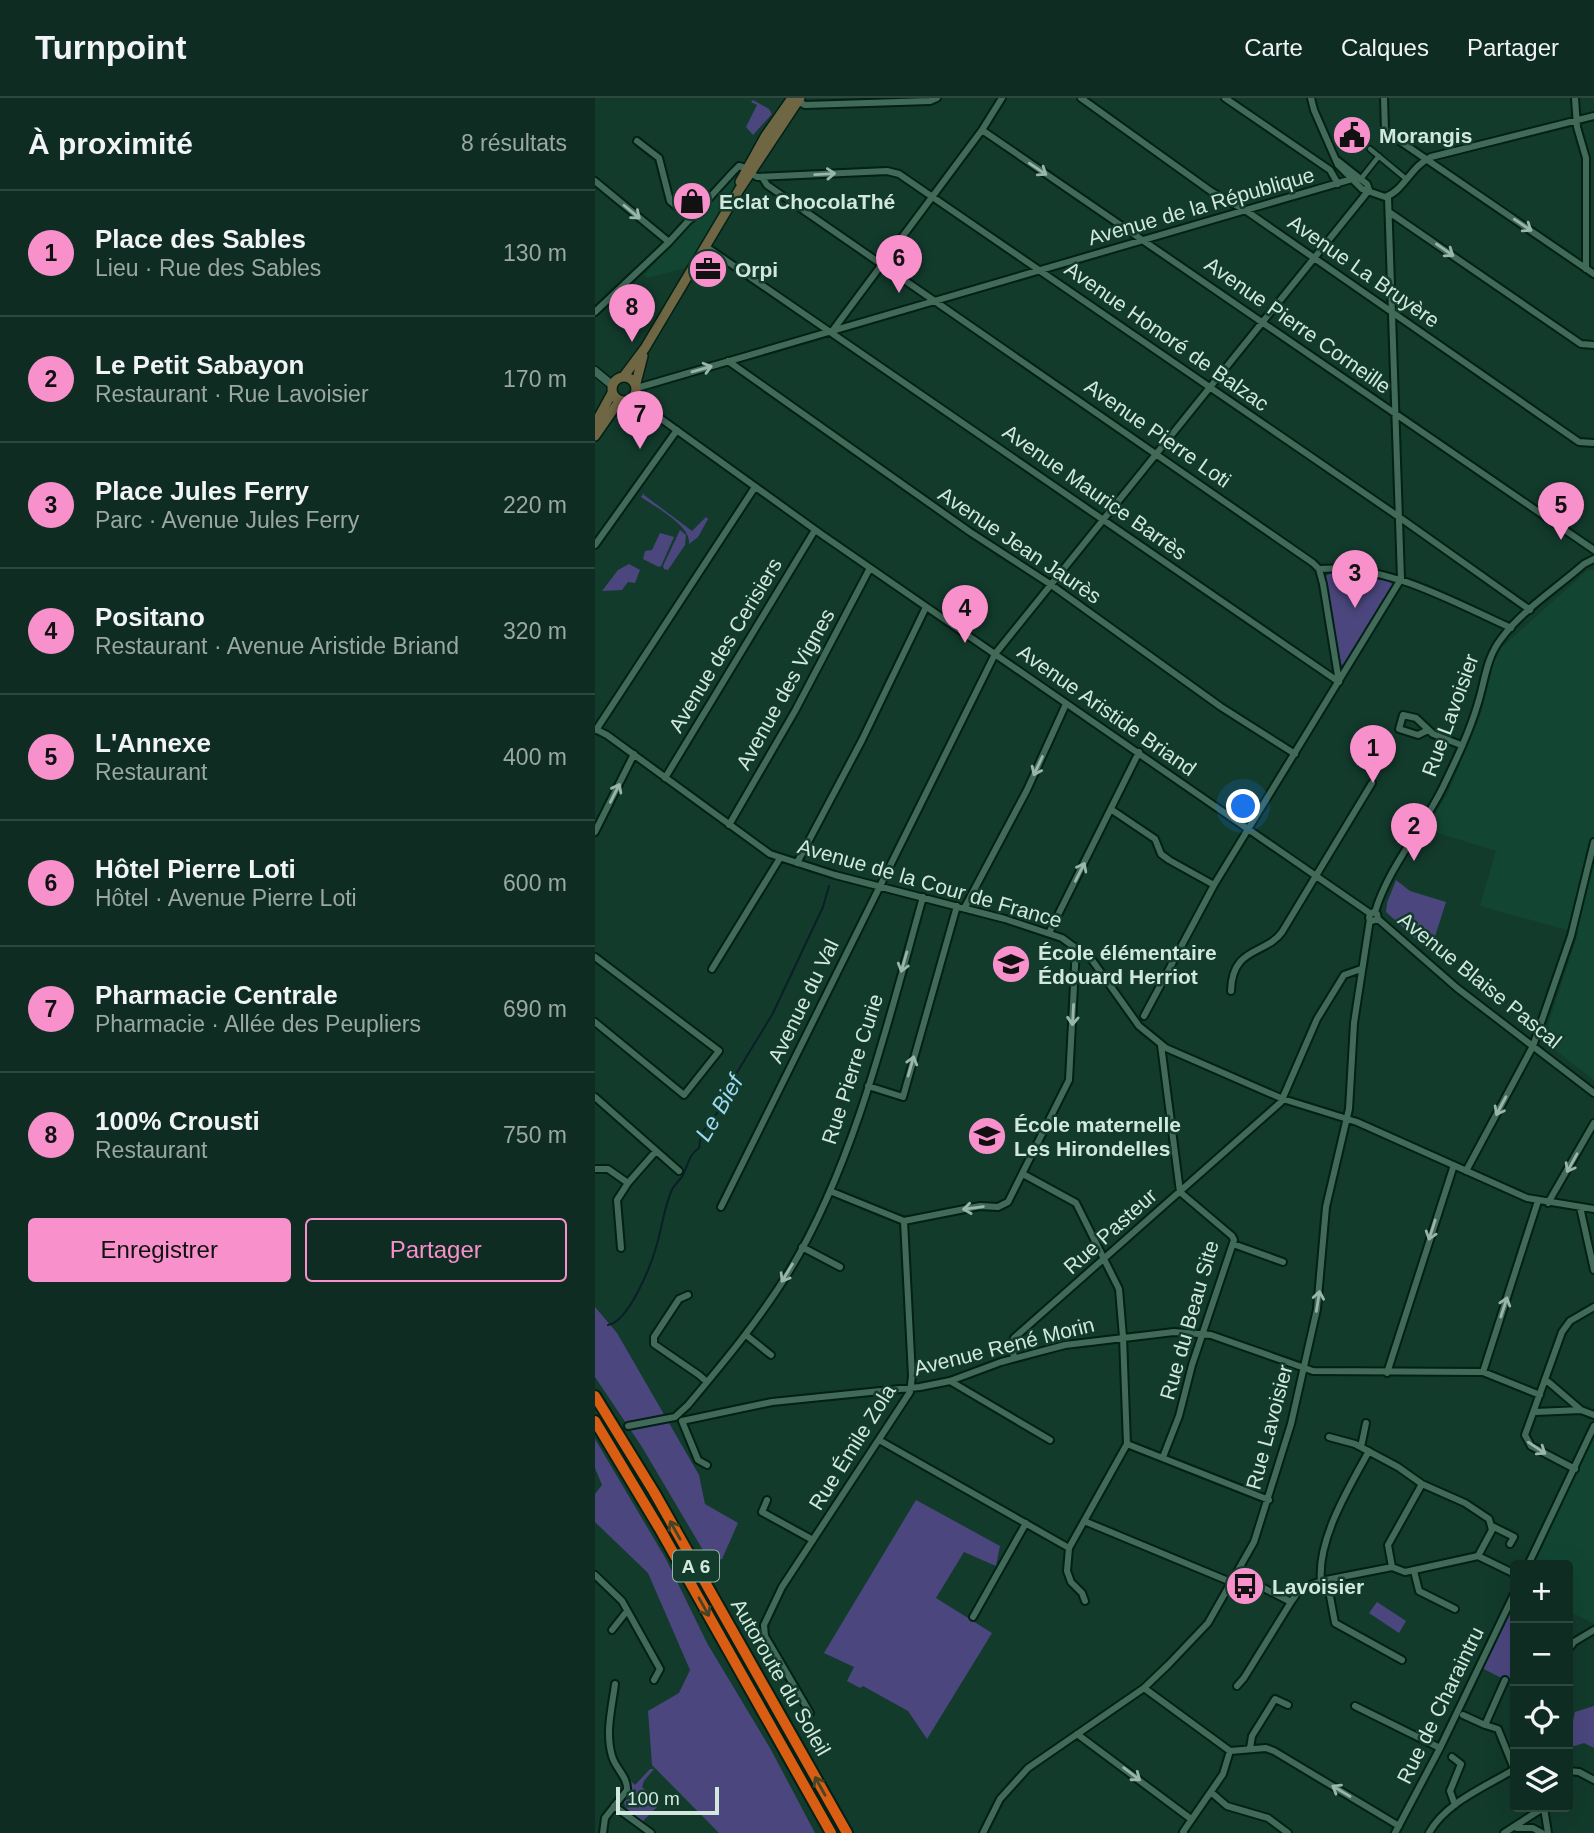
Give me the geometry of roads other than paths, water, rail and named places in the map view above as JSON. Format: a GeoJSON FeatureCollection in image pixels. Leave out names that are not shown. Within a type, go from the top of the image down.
{"type":"FeatureCollection","features":[{"type":"Feature","properties":{"kind":"highway","name":"Autoroute du Soleil"},"geometry":{"type":"LineString","coordinates":[[595,1396],[648,1482],[847,1833]]}},
{"type":"Feature","properties":{"kind":"highway","name":"Autoroute du Soleil"},"geometry":{"type":"LineString","coordinates":[[595,1421],[661,1531],[831,1833]]}},
{"type":"Feature","properties":{"kind":"main road"},"geometry":{"type":"LineString","coordinates":[[754,174],[780,113],[796,99]]}},
{"type":"Feature","properties":{"kind":"main road"},"geometry":{"type":"LineString","coordinates":[[595,434],[615,393],[619,377],[624,376],[645,348],[739,190],[754,174],[766,147],[796,99]]}},
{"type":"Feature","properties":{"kind":"main road"},"geometry":{"type":"LineString","coordinates":[[776,131],[780,113]]}},
{"type":"Feature","properties":{"kind":"main road"},"geometry":{"type":"LineString","coordinates":[[615,393],[628,401],[635,389],[645,348]]}},
{"type":"Feature","properties":{"kind":"main road"},"geometry":{"type":"LineString","coordinates":[[624,376],[633,379],[635,389]]}},
{"type":"Feature","properties":{"kind":"main road"},"geometry":{"type":"LineString","coordinates":[[595,424],[615,393]]}},
{"type":"Feature","properties":{"kind":"street"},"geometry":{"type":"LineString","coordinates":[[796,99],[805,105],[930,101],[937,98]]}},
{"type":"Feature","properties":{"kind":"street"},"geometry":{"type":"LineString","coordinates":[[832,331],[982,130],[1002,98]]}},
{"type":"Feature","properties":{"kind":"street","name":"Avenue La Bruyère"},"geometry":{"type":"LineString","coordinates":[[1080,98],[1212,192],[1245,210],[1579,442],[1594,443]]}},
{"type":"Feature","properties":{"kind":"street"},"geometry":{"type":"LineString","coordinates":[[1225,98],[1331,170],[1338,184]]}},
{"type":"Feature","properties":{"kind":"street"},"geometry":{"type":"LineString","coordinates":[[1311,98],[1338,161],[1357,179],[1367,184],[1369,190],[1379,196],[1388,197],[1416,165],[1426,159],[1594,116]]}},
{"type":"Feature","properties":{"kind":"street"},"geometry":{"type":"LineString","coordinates":[[1384,98],[1385,131],[1594,274]]}},
{"type":"Feature","properties":{"kind":"street"},"geometry":{"type":"LineString","coordinates":[[1575,98],[1576,121],[1586,163],[1591,227],[1586,269]]}},
{"type":"Feature","properties":{"kind":"street","name":"Avenue Pierre Corneille"},"geometry":{"type":"LineString","coordinates":[[982,130],[1594,550]]}},
{"type":"Feature","properties":{"kind":"street"},"geometry":{"type":"LineString","coordinates":[[636,141],[659,158],[670,201],[691,219]]}},
{"type":"Feature","properties":{"kind":"street"},"geometry":{"type":"LineString","coordinates":[[1370,149],[1405,178]]}},
{"type":"Feature","properties":{"kind":"street"},"geometry":{"type":"LineString","coordinates":[[1357,179],[1379,156]]}},
{"type":"Feature","properties":{"kind":"street"},"geometry":{"type":"LineString","coordinates":[[1586,163],[1594,162]]}},
{"type":"Feature","properties":{"kind":"street"},"geometry":{"type":"LineString","coordinates":[[595,312],[669,243],[739,166],[754,174]]}},
{"type":"Feature","properties":{"kind":"street","name":"Avenue Honoré de Balzac"},"geometry":{"type":"LineString","coordinates":[[754,174],[887,171],[899,174],[1530,610]]}},
{"type":"Feature","properties":{"kind":"street","name":"Avenue Pierre Loti"},"geometry":{"type":"LineString","coordinates":[[754,174],[881,265],[1157,453],[1304,556],[1318,569]]}},
{"type":"Feature","properties":{"kind":"street","name":"Avenue de la République"},"geometry":{"type":"LineString","coordinates":[[635,389],[1357,179]]}},
{"type":"Feature","properties":{"kind":"street"},"geometry":{"type":"LineString","coordinates":[[595,181],[669,243]]}},
{"type":"Feature","properties":{"kind":"street","name":"Avenue du Val"},"geometry":{"type":"LineString","coordinates":[[721,1207],[879,886],[937,776],[995,654],[1369,190]]}},
{"type":"Feature","properties":{"kind":"street"},"geometry":{"type":"LineString","coordinates":[[1144,1016],[1214,885],[1401,579],[1388,197]]}},
{"type":"Feature","properties":{"kind":"street"},"geometry":{"type":"LineString","coordinates":[[1389,212],[1581,344],[1594,345]]}},
{"type":"Feature","properties":{"kind":"street","name":"Avenue Maurice Barrès"},"geometry":{"type":"LineString","coordinates":[[705,246],[1339,682]]}},
{"type":"Feature","properties":{"kind":"street","name":"Avenue Jean Jaurès"},"geometry":{"type":"LineString","coordinates":[[728,362],[970,532],[1050,584],[1221,707],[1295,754]]}},
{"type":"Feature","properties":{"kind":"street"},"geometry":{"type":"LineString","coordinates":[[595,372],[615,393]]}},
{"type":"Feature","properties":{"kind":"street","name":"Avenue Aristide Briand"},"geometry":{"type":"LineString","coordinates":[[635,389],[637,402],[815,530],[1373,916]]}},
{"type":"Feature","properties":{"kind":"street"},"geometry":{"type":"LineString","coordinates":[[595,545],[677,430]]}},
{"type":"Feature","properties":{"kind":"street"},"geometry":{"type":"LineString","coordinates":[[596,730],[755,487]]}},
{"type":"Feature","properties":{"kind":"street","name":"Avenue des Cerisiers"},"geometry":{"type":"LineString","coordinates":[[665,778],[815,530]]}},
{"type":"Feature","properties":{"kind":"street","name":"Rue Lavoisier"},"geometry":{"type":"LineString","coordinates":[[983,1833],[1000,1799],[1028,1768],[1144,1689],[1207,1623],[1254,1542],[1291,1424],[1317,1309],[1326,1208],[1347,1118],[1354,1023],[1361,969],[1373,916],[1390,876],[1443,788],[1478,705],[1490,657],[1511,628],[1530,610],[1584,564],[1594,559]]}},
{"type":"Feature","properties":{"kind":"street","name":"Avenue des Vignes"},"geometry":{"type":"LineString","coordinates":[[729,825],[795,711],[870,568]]}},
{"type":"Feature","properties":{"kind":"street"},"geometry":{"type":"LineString","coordinates":[[1339,682],[1324,584],[1318,569],[1332,568],[1401,579],[1511,628]]}},
{"type":"Feature","properties":{"kind":"street"},"geometry":{"type":"LineString","coordinates":[[797,863],[862,740],[926,607]]}},
{"type":"Feature","properties":{"kind":"street"},"geometry":{"type":"LineString","coordinates":[[965,908],[1027,790],[1066,704]]}},
{"type":"Feature","properties":{"kind":"street","name":"Avenue de la Cour de France"},"geometry":{"type":"LineString","coordinates":[[596,730],[634,754],[770,854],[1049,933],[1076,947],[1096,964],[1123,1007],[1139,1026],[1161,1045],[1283,1099],[1347,1118],[1538,1201],[1594,1209]]}},
{"type":"Feature","properties":{"kind":"street"},"geometry":{"type":"LineString","coordinates":[[1428,730],[1461,745]]}},
{"type":"Feature","properties":{"kind":"street"},"geometry":{"type":"LineString","coordinates":[[1049,933],[1139,752]]}},
{"type":"Feature","properties":{"kind":"street"},"geometry":{"type":"LineString","coordinates":[[595,832],[634,754]]}},
{"type":"Feature","properties":{"kind":"street"},"geometry":{"type":"LineString","coordinates":[[1231,991],[1231,984],[1242,960],[1251,951],[1278,937],[1372,783]]}},
{"type":"Feature","properties":{"kind":"street"},"geometry":{"type":"LineString","coordinates":[[1112,810],[1154,839],[1161,854],[1169,860],[1214,885]]}},
{"type":"Feature","properties":{"kind":"street"},"geometry":{"type":"LineString","coordinates":[[1466,1171],[1533,1046],[1564,960],[1594,842]]}},
{"type":"Feature","properties":{"kind":"street"},"geometry":{"type":"LineString","coordinates":[[712,969],[780,858]]}},
{"type":"Feature","properties":{"kind":"street","name":"Rue Pierre Curie"},"geometry":{"type":"LineString","coordinates":[[675,1417],[757,1322],[791,1268],[831,1191],[868,1086],[923,897]]}},
{"type":"Feature","properties":{"kind":"street"},"geometry":{"type":"LineString","coordinates":[[868,1086],[902,1097],[957,906]]}},
{"type":"Feature","properties":{"kind":"street","name":"Avenue Blaise Pascal"},"geometry":{"type":"LineString","coordinates":[[1373,916],[1457,988],[1594,1093]]}},
{"type":"Feature","properties":{"kind":"street"},"geometry":{"type":"LineString","coordinates":[[831,1191],[904,1222],[980,1206],[1002,1206],[1008,1202],[1071,1073],[1076,947]]}},
{"type":"Feature","properties":{"kind":"street"},"geometry":{"type":"LineString","coordinates":[[595,957],[719,1051],[684,1095],[595,1022]]}},
{"type":"Feature","properties":{"kind":"street","name":"Rue Pasteur"},"geometry":{"type":"LineString","coordinates":[[1014,1358],[1014,1338],[1104,1261],[1283,1099],[1317,1019],[1344,975],[1361,969]]}},
{"type":"Feature","properties":{"kind":"street"},"geometry":{"type":"LineString","coordinates":[[1161,1045],[1180,1192]]}},
{"type":"Feature","properties":{"kind":"street"},"geometry":{"type":"LineString","coordinates":[[595,1097],[679,1171]]}},
{"type":"Feature","properties":{"kind":"street"},"geometry":{"type":"LineString","coordinates":[[1548,1203],[1594,1123]]}},
{"type":"Feature","properties":{"kind":"street"},"geometry":{"type":"LineString","coordinates":[[621,1248],[617,1200],[656,1151]]}},
{"type":"Feature","properties":{"kind":"street"},"geometry":{"type":"LineString","coordinates":[[1388,1370],[1454,1165]]}},
{"type":"Feature","properties":{"kind":"street"},"geometry":{"type":"LineString","coordinates":[[595,1169],[608,1169],[628,1183]]}},
{"type":"Feature","properties":{"kind":"street"},"geometry":{"type":"LineString","coordinates":[[1023,1174],[1076,1203],[1119,1289],[1127,1444],[1069,1548],[1067,1571],[1071,1582],[1082,1593],[1084,1601]]}},
{"type":"Feature","properties":{"kind":"street","name":"Rue du Beau Site"},"geometry":{"type":"LineString","coordinates":[[1163,1457],[1179,1416],[1233,1244],[1232,1236],[1180,1192]]}},
{"type":"Feature","properties":{"kind":"street"},"geometry":{"type":"LineString","coordinates":[[1483,1372],[1538,1201]]}},
{"type":"Feature","properties":{"kind":"street"},"geometry":{"type":"LineString","coordinates":[[1580,1207],[1594,1270]]}},
{"type":"Feature","properties":{"kind":"street","name":"Rue Émile Zola"},"geometry":{"type":"LineString","coordinates":[[810,1713],[763,1629],[782,1587],[907,1399],[912,1376],[904,1222]]}},
{"type":"Feature","properties":{"kind":"street"},"geometry":{"type":"LineString","coordinates":[[1233,1244],[1283,1262]]}},
{"type":"Feature","properties":{"kind":"street"},"geometry":{"type":"LineString","coordinates":[[802,1247],[840,1267]]}},
{"type":"Feature","properties":{"kind":"street"},"geometry":{"type":"LineString","coordinates":[[688,1295],[679,1299],[654,1337],[654,1344],[707,1382]]}},
{"type":"Feature","properties":{"kind":"street"},"geometry":{"type":"LineString","coordinates":[[1575,1469],[1531,1446],[1525,1436],[1566,1326],[1594,1307]]}},
{"type":"Feature","properties":{"kind":"street","name":"Avenue René Morin"},"geometry":{"type":"LineString","coordinates":[[682,1421],[772,1402],[910,1388],[950,1381],[1014,1358],[1065,1345],[1174,1332],[1203,1334],[1324,1372],[1483,1372],[1540,1395]]}},
{"type":"Feature","properties":{"kind":"street"},"geometry":{"type":"LineString","coordinates":[[746,1335],[771,1355]]}},
{"type":"Feature","properties":{"kind":"street"},"geometry":{"type":"LineString","coordinates":[[1545,1379],[1581,1410],[1594,1415]]}},
{"type":"Feature","properties":{"kind":"street"},"geometry":{"type":"LineString","coordinates":[[950,1381],[1050,1440]]}},
{"type":"Feature","properties":{"kind":"street"},"geometry":{"type":"LineString","coordinates":[[1535,1412],[1581,1410]]}},
{"type":"Feature","properties":{"kind":"street"},"geometry":{"type":"LineString","coordinates":[[628,1426],[675,1417],[682,1421],[698,1460],[707,1465]]}},
{"type":"Feature","properties":{"kind":"street"},"geometry":{"type":"LineString","coordinates":[[1361,1447],[1366,1423]]}},
{"type":"Feature","properties":{"kind":"street"},"geometry":{"type":"LineString","coordinates":[[1530,1560],[1594,1426]]}},
{"type":"Feature","properties":{"kind":"street"},"geometry":{"type":"LineString","coordinates":[[1329,1437],[1361,1447],[1422,1483],[1465,1503],[1489,1520],[1492,1526],[1514,1537],[1510,1544]]}},
{"type":"Feature","properties":{"kind":"street"},"geometry":{"type":"LineString","coordinates":[[879,1440],[1069,1548]]}},
{"type":"Feature","properties":{"kind":"street"},"geometry":{"type":"LineString","coordinates":[[1127,1444],[1269,1500]]}},
{"type":"Feature","properties":{"kind":"street"},"geometry":{"type":"LineString","coordinates":[[1369,1451],[1338,1509],[1321,1562],[1335,1623],[1402,1660]]}},
{"type":"Feature","properties":{"kind":"street"},"geometry":{"type":"LineString","coordinates":[[1422,1483],[1388,1545],[1392,1567],[1399,1572],[1414,1571],[1478,1556],[1510,1572]]}},
{"type":"Feature","properties":{"kind":"street"},"geometry":{"type":"LineString","coordinates":[[767,1500],[761,1510],[764,1514],[813,1540]]}},
{"type":"Feature","properties":{"kind":"street"},"geometry":{"type":"LineString","coordinates":[[1084,1521],[1231,1582],[1243,1584],[1248,1580]]}},
{"type":"Feature","properties":{"kind":"street"},"geometry":{"type":"LineString","coordinates":[[972,1617],[1025,1523]]}},
{"type":"Feature","properties":{"kind":"street"},"geometry":{"type":"LineString","coordinates":[[1478,1556],[1492,1526]]}},
{"type":"Feature","properties":{"kind":"street"},"geometry":{"type":"LineString","coordinates":[[1241,1565],[1246,1569],[1248,1580]]}},
{"type":"Feature","properties":{"kind":"street"},"geometry":{"type":"LineString","coordinates":[[1237,1686],[1300,1589],[1324,1581],[1392,1567]]}},
{"type":"Feature","properties":{"kind":"street"},"geometry":{"type":"LineString","coordinates":[[1414,1571],[1419,1591],[1455,1609]]}},
{"type":"Feature","properties":{"kind":"street"},"geometry":{"type":"LineString","coordinates":[[595,1575],[613,1591],[627,1611],[660,1669],[654,1680]]}},
{"type":"Feature","properties":{"kind":"street"},"geometry":{"type":"LineString","coordinates":[[1248,1580],[1291,1602]]}},
{"type":"Feature","properties":{"kind":"street","name":"Rue de Charaintru"},"geometry":{"type":"LineString","coordinates":[[1397,1830],[1510,1602]]}},
{"type":"Feature","properties":{"kind":"street"},"geometry":{"type":"LineString","coordinates":[[612,1630],[627,1611]]}},
{"type":"Feature","properties":{"kind":"street"},"geometry":{"type":"LineString","coordinates":[[1573,1643],[1594,1630]]}},
{"type":"Feature","properties":{"kind":"street"},"geometry":{"type":"LineString","coordinates":[[1485,1725],[1505,1680]]}},
{"type":"Feature","properties":{"kind":"street"},"geometry":{"type":"LineString","coordinates":[[603,1833],[605,1818],[625,1794],[626,1781],[612,1756],[608,1727],[615,1684]]}},
{"type":"Feature","properties":{"kind":"street"},"geometry":{"type":"LineString","coordinates":[[1144,1689],[1230,1751],[1250,1748],[1275,1751],[1397,1830]]}},
{"type":"Feature","properties":{"kind":"street"},"geometry":{"type":"LineString","coordinates":[[1250,1748],[1252,1736],[1275,1699],[1288,1704]]}},
{"type":"Feature","properties":{"kind":"street"},"geometry":{"type":"LineString","coordinates":[[1355,1706],[1440,1748]]}},
{"type":"Feature","properties":{"kind":"street"},"geometry":{"type":"LineString","coordinates":[[1463,1715],[1498,1729],[1510,1760]]}},
{"type":"Feature","properties":{"kind":"street"},"geometry":{"type":"LineString","coordinates":[[1077,1734],[1191,1819]]}},
{"type":"Feature","properties":{"kind":"street"},"geometry":{"type":"LineString","coordinates":[[1183,1832],[1212,1793],[1223,1774],[1230,1751]]}},
{"type":"Feature","properties":{"kind":"street"},"geometry":{"type":"LineString","coordinates":[[1452,1757],[1461,1764],[1450,1791],[1455,1805]]}},
{"type":"Feature","properties":{"kind":"street"},"geometry":{"type":"LineString","coordinates":[[1573,1771],[1594,1780]]}},
{"type":"Feature","properties":{"kind":"street"},"geometry":{"type":"LineString","coordinates":[[1429,1833],[1438,1818],[1455,1805],[1510,1772]]}},
{"type":"Feature","properties":{"kind":"street"},"geometry":{"type":"LineString","coordinates":[[1212,1793],[1227,1806],[1268,1818],[1288,1833]]}},
{"type":"Feature","properties":{"kind":"street"},"geometry":{"type":"LineString","coordinates":[[614,1806],[651,1833]]}},
{"type":"Feature","properties":{"kind":"street"},"geometry":{"type":"LineString","coordinates":[[1504,1833],[1536,1812]]}},
{"type":"Feature","properties":{"kind":"street"},"geometry":{"type":"LineString","coordinates":[[1545,1812],[1548,1833]]}},
{"type":"Feature","properties":{"kind":"street"},"geometry":{"type":"LineString","coordinates":[[1512,1828],[1533,1828],[1542,1833]]}},
{"type":"Feature","properties":{"kind":"waterway","name":"Le Bief"},"geometry":{"type":"LineString","coordinates":[[608,1325],[624,1314],[645,1277],[672,1190],[699,1148],[701,1134],[720,1109],[724,1094],[773,1013],[823,907],[829,886]]}},
{"type":"Feature","properties":{"kind":"place","name":"Morangis"},"geometry":{"type":"Point","coordinates":[1352,135]}},
{"type":"Feature","properties":{"kind":"place","name":"Eclat ChocolaThé"},"geometry":{"type":"Point","coordinates":[692,201]}},
{"type":"Feature","properties":{"kind":"place","name":"Orpi"},"geometry":{"type":"Point","coordinates":[708,269]}},
{"type":"Feature","properties":{"kind":"place","name":"Hôtel Pierre Loti"},"geometry":{"type":"Point","coordinates":[899,293]}},
{"type":"Feature","properties":{"kind":"place","name":"100% Crousti"},"geometry":{"type":"Point","coordinates":[632,342]}},
{"type":"Feature","properties":{"kind":"place","name":"Pharmacie Centrale"},"geometry":{"type":"Point","coordinates":[640,449]}},
{"type":"Feature","properties":{"kind":"place","name":"L'Annexe"},"geometry":{"type":"Point","coordinates":[1561,540]}},
{"type":"Feature","properties":{"kind":"place","name":"Place Jules Ferry"},"geometry":{"type":"Point","coordinates":[1355,608]}},
{"type":"Feature","properties":{"kind":"place","name":"Positano"},"geometry":{"type":"Point","coordinates":[965,643]}},
{"type":"Feature","properties":{"kind":"place","name":"Place des Sables"},"geometry":{"type":"Point","coordinates":[1373,783]}},
{"type":"Feature","properties":{"kind":"place","name":"Le Petit Sabayon"},"geometry":{"type":"Point","coordinates":[1414,861]}},
{"type":"Feature","properties":{"kind":"place","name":"École élémentaire Édouard Herriot"},"geometry":{"type":"Point","coordinates":[1011,964]}},
{"type":"Feature","properties":{"kind":"place","name":"École maternelle Les Hirondelles"},"geometry":{"type":"Point","coordinates":[987,1136]}},
{"type":"Feature","properties":{"kind":"place","name":"Lavoisier"},"geometry":{"type":"Point","coordinates":[1245,1586]}}]}
